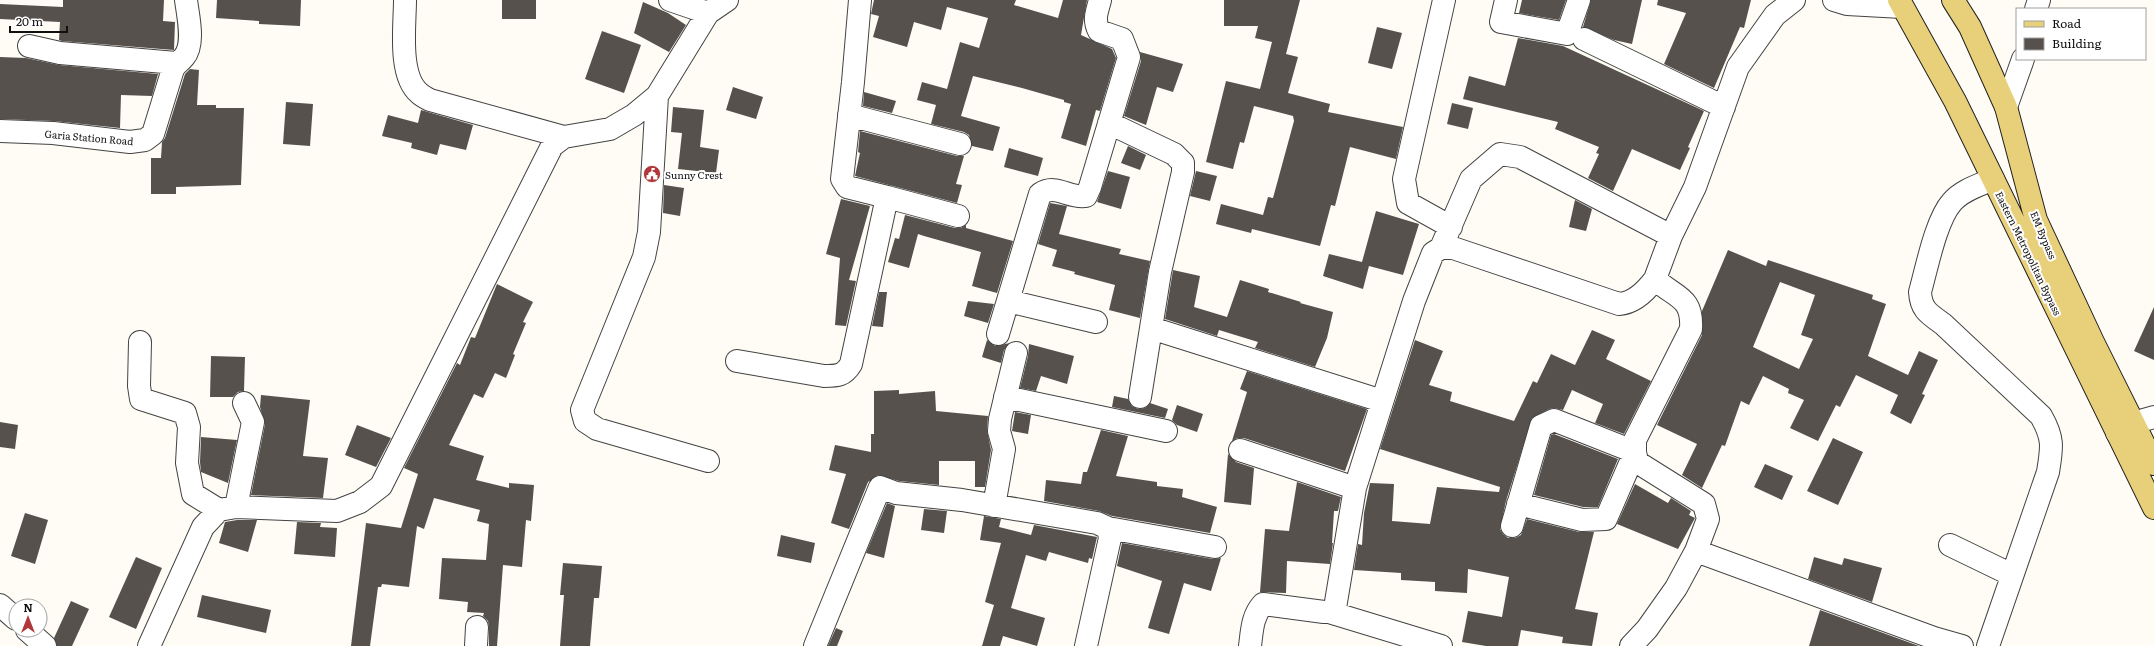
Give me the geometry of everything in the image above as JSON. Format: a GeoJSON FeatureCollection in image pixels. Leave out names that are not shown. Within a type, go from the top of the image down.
{"type":"FeatureCollection","features":[{"type":"Feature","properties":{"kind":"main road","name":"EM Bypass"},"geometry":{"type":"LineString","coordinates":[[1953,0],[1970,27],[2006,107],[2036,220],[2125,428],[2154,464]]}},
{"type":"Feature","properties":{"kind":"main road","name":"Eastern Metropolitan Bypass"},"geometry":{"type":"LineString","coordinates":[[1900,3],[1955,101],[1993,179],[2125,428],[2154,508]]}},
{"type":"Feature","properties":{"kind":"street","name":"Garia Station Road"},"geometry":{"type":"LineString","coordinates":[[0,131],[53,133],[130,142],[145,140],[153,134],[176,63],[184,57],[190,42],[186,0]]}},
{"type":"Feature","properties":{"kind":"street"},"geometry":{"type":"LineString","coordinates":[[405,0],[404,56],[411,82],[418,93],[430,100],[564,137],[610,129],[634,115],[657,96],[708,13],[727,0]]}},
{"type":"Feature","properties":{"kind":"street"},"geometry":{"type":"LineString","coordinates":[[670,0],[708,13]]}},
{"type":"Feature","properties":{"kind":"street"},"geometry":{"type":"LineString","coordinates":[[860,0],[842,179],[847,187],[958,216]]}},
{"type":"Feature","properties":{"kind":"street"},"geometry":{"type":"LineString","coordinates":[[998,334],[1040,194],[1047,189],[1055,189],[1077,198],[1086,196],[1109,123],[1129,57],[1122,39],[1099,30],[1096,24],[1095,14],[1100,0]]}},
{"type":"Feature","properties":{"kind":"street"},"geometry":{"type":"LineString","coordinates":[[1444,0],[1404,178],[1408,203],[1451,226]]}},
{"type":"Feature","properties":{"kind":"street"},"geometry":{"type":"LineString","coordinates":[[1506,0],[1501,22],[1567,34],[1579,0]]}},
{"type":"Feature","properties":{"kind":"street"},"geometry":{"type":"LineString","coordinates":[[1329,612],[1332,611],[1337,603],[1355,488],[1414,301],[1433,253],[1441,248],[1453,248],[1619,304],[1628,303],[1650,286],[1654,279],[1671,236],[1695,187],[1738,66],[1775,15],[1794,0]]}},
{"type":"Feature","properties":{"kind":"street"},"geometry":{"type":"LineString","coordinates":[[1834,0],[1847,4],[1900,3]]}},
{"type":"Feature","properties":{"kind":"street"},"geometry":{"type":"LineString","coordinates":[[1584,39],[1724,107]]}},
{"type":"Feature","properties":{"kind":"street"},"geometry":{"type":"LineString","coordinates":[[28,46],[60,53],[176,63]]}},
{"type":"Feature","properties":{"kind":"street"},"geometry":{"type":"LineString","coordinates":[[2006,107],[2023,60]]}},
{"type":"Feature","properties":{"kind":"street"},"geometry":{"type":"LineString","coordinates":[[657,96],[649,232],[644,257],[582,410],[585,421],[597,429],[708,461]]}},
{"type":"Feature","properties":{"kind":"street"},"geometry":{"type":"LineString","coordinates":[[849,115],[960,144]]}},
{"type":"Feature","properties":{"kind":"street"},"geometry":{"type":"LineString","coordinates":[[1109,123],[1174,154],[1182,163],[1182,172],[1160,272],[1140,397]]}},
{"type":"Feature","properties":{"kind":"street"},"geometry":{"type":"LineString","coordinates":[[140,342],[139,386],[141,400],[185,413],[189,427],[187,463],[192,494],[227,508],[337,511],[360,502],[381,486],[552,146],[564,137]]}},
{"type":"Feature","properties":{"kind":"street"},"geometry":{"type":"LineString","coordinates":[[1441,248],[1471,179],[1500,154],[1520,157],[1671,236]]}},
{"type":"Feature","properties":{"kind":"street"},"geometry":{"type":"LineString","coordinates":[[1988,646],[2048,472],[2052,450],[2050,433],[2041,416],[1943,324],[1928,314],[1921,304],[1920,292],[1942,218],[1953,201],[1969,190],[1993,179]]}},
{"type":"Feature","properties":{"kind":"street"},"geometry":{"type":"LineString","coordinates":[[737,361],[824,376],[838,376],[847,371],[853,356],[887,197]]}},
{"type":"Feature","properties":{"kind":"street"},"geometry":{"type":"LineString","coordinates":[[1631,646],[1647,629],[1676,588],[1696,551],[1708,519],[1704,504],[1684,490],[1648,470],[1638,462],[1635,452],[1635,440],[1691,329],[1692,316],[1685,301],[1654,279]]}},
{"type":"Feature","properties":{"kind":"street"},"geometry":{"type":"LineString","coordinates":[[1008,301],[1096,322]]}},
{"type":"Feature","properties":{"kind":"street"},"geometry":{"type":"LineString","coordinates":[[1151,328],[1382,401]]}},
{"type":"Feature","properties":{"kind":"street"},"geometry":{"type":"LineString","coordinates":[[994,506],[1004,449],[999,431],[1005,397],[1016,353]]}},
{"type":"Feature","properties":{"kind":"street"},"geometry":{"type":"LineString","coordinates":[[1005,397],[1166,431]]}},
{"type":"Feature","properties":{"kind":"street"},"geometry":{"type":"LineString","coordinates":[[149,646],[203,527],[227,508],[253,422],[244,403]]}},
{"type":"Feature","properties":{"kind":"street"},"geometry":{"type":"LineString","coordinates":[[2125,428],[2154,417]]}},
{"type":"Feature","properties":{"kind":"street"},"geometry":{"type":"LineString","coordinates":[[1512,526],[1541,426],[1554,420],[1635,452]]}},
{"type":"Feature","properties":{"kind":"street"},"geometry":{"type":"LineString","coordinates":[[1240,450],[1355,488]]}},
{"type":"Feature","properties":{"kind":"street"},"geometry":{"type":"LineString","coordinates":[[1518,504],[1582,520],[1606,519],[1635,452]]}},
{"type":"Feature","properties":{"kind":"street"},"geometry":{"type":"LineString","coordinates":[[815,646],[880,487],[896,493],[994,506],[1098,523],[1108,528],[1215,548]]}},
{"type":"Feature","properties":{"kind":"street"},"geometry":{"type":"LineString","coordinates":[[1086,646],[1110,538],[1108,528]]}},
{"type":"Feature","properties":{"kind":"street"},"geometry":{"type":"LineString","coordinates":[[1950,545],[2012,575]]}},
{"type":"Feature","properties":{"kind":"street"},"geometry":{"type":"LineString","coordinates":[[1696,551],[1933,642],[1962,646]]}},
{"type":"Feature","properties":{"kind":"street"},"geometry":{"type":"LineString","coordinates":[[1250,646],[1253,621],[1258,609],[1263,604],[1329,612],[1441,646]]}},
{"type":"Feature","properties":{"kind":"street"},"geometry":{"type":"LineString","coordinates":[[0,605],[8,612]]}},
{"type":"Feature","properties":{"kind":"street"},"geometry":{"type":"LineString","coordinates":[[36,638],[45,646]]}},
{"type":"Feature","properties":{"kind":"building"},"geometry":{"type":"Polygon","coordinates":[[[63,0],[164,0],[163,21],[175,22],[174,50],[62,41],[59,40],[60,22],[0,19],[0,4],[63,7],[63,0]]]}},
{"type":"Feature","properties":{"kind":"building"},"geometry":{"type":"Polygon","coordinates":[[[217,0],[301,0],[300,26],[259,24],[259,21],[216,18],[217,0]]]}},
{"type":"Feature","properties":{"kind":"building"},"geometry":{"type":"Polygon","coordinates":[[[502,0],[536,0],[536,19],[502,19],[502,0]]]}},
{"type":"Feature","properties":{"kind":"building"},"geometry":{"type":"Polygon","coordinates":[[[874,0],[1016,0],[1014,5],[1058,18],[1063,0],[1087,0],[1081,35],[1112,49],[1116,58],[1100,111],[1096,110],[1086,146],[1061,138],[1071,104],[1064,102],[1064,100],[1022,88],[973,76],[961,116],[1000,127],[993,151],[972,146],[969,135],[964,132],[931,124],[936,105],[917,100],[922,82],[947,89],[960,42],[979,48],[988,18],[947,7],[941,30],[914,22],[907,47],[873,37],[879,16],[871,14],[874,0]]]}},
{"type":"Feature","properties":{"kind":"building"},"geometry":{"type":"Polygon","coordinates":[[[1224,0],[1300,0],[1286,54],[1298,57],[1288,93],[1330,104],[1328,112],[1403,127],[1396,159],[1350,147],[1335,206],[1331,205],[1320,246],[1252,229],[1251,233],[1216,224],[1221,204],[1263,215],[1268,197],[1273,198],[1294,121],[1293,116],[1254,106],[1244,143],[1240,142],[1233,169],[1206,162],[1226,81],[1260,89],[1272,42],[1255,38],[1258,26],[1224,26],[1224,0]]]}},
{"type":"Feature","properties":{"kind":"building"},"geometry":{"type":"Polygon","coordinates":[[[1522,0],[1566,0],[1559,20],[1519,13],[1522,0]]]}},
{"type":"Feature","properties":{"kind":"building"},"geometry":{"type":"Polygon","coordinates":[[[1591,0],[1642,0],[1632,44],[1614,40],[1583,27],[1591,0]]]}},
{"type":"Feature","properties":{"kind":"building"},"geometry":{"type":"Polygon","coordinates":[[[1658,0],[1751,0],[1744,28],[1740,27],[1714,88],[1664,64],[1686,13],[1657,5],[1658,0]]]}},
{"type":"Feature","properties":{"kind":"building"},"geometry":{"type":"Polygon","coordinates":[[[643,2],[668,13],[686,25],[669,52],[634,33],[643,2]]]}},
{"type":"Feature","properties":{"kind":"building"},"geometry":{"type":"Polygon","coordinates":[[[1377,27],[1402,33],[1392,69],[1368,63],[1377,27]]]}},
{"type":"Feature","properties":{"kind":"building"},"geometry":{"type":"Polygon","coordinates":[[[602,31],[641,45],[624,93],[585,79],[602,31]]]}},
{"type":"Feature","properties":{"kind":"building"},"geometry":{"type":"Polygon","coordinates":[[[1518,38],[1563,46],[1704,111],[1688,147],[1690,148],[1680,170],[1632,149],[1613,191],[1588,178],[1599,154],[1596,153],[1599,147],[1555,129],[1558,122],[1463,99],[1469,76],[1505,86],[1518,38]]]}},
{"type":"Feature","properties":{"kind":"building"},"geometry":{"type":"Polygon","coordinates":[[[1140,52],[1183,64],[1173,92],[1157,87],[1146,125],[1124,116],[1141,61],[1140,52]]]}},
{"type":"Feature","properties":{"kind":"building"},"geometry":{"type":"Polygon","coordinates":[[[0,57],[26,58],[59,65],[158,74],[152,96],[121,95],[120,128],[54,121],[0,119],[0,57]]]}},
{"type":"Feature","properties":{"kind":"building"},"geometry":{"type":"Polygon","coordinates":[[[190,69],[199,70],[197,105],[216,105],[216,108],[244,108],[241,185],[176,187],[176,194],[151,194],[151,158],[161,158],[162,142],[165,138],[185,74],[190,69]]]}},
{"type":"Feature","properties":{"kind":"building"},"geometry":{"type":"Polygon","coordinates":[[[733,87],[763,97],[756,119],[726,110],[733,87]]]}},
{"type":"Feature","properties":{"kind":"building"},"geometry":{"type":"Polygon","coordinates":[[[864,92],[896,101],[892,113],[863,106],[864,92]]]}},
{"type":"Feature","properties":{"kind":"building"},"geometry":{"type":"Polygon","coordinates":[[[286,102],[313,104],[310,146],[283,144],[286,102]]]}},
{"type":"Feature","properties":{"kind":"building"},"geometry":{"type":"Polygon","coordinates":[[[1452,103],[1473,108],[1468,129],[1447,124],[1452,103]]]}},
{"type":"Feature","properties":{"kind":"building"},"geometry":{"type":"Polygon","coordinates":[[[673,107],[704,110],[700,147],[719,150],[716,173],[678,169],[682,133],[671,132],[673,107]]]}},
{"type":"Feature","properties":{"kind":"building"},"geometry":{"type":"Polygon","coordinates":[[[421,110],[473,125],[466,150],[440,144],[437,155],[411,148],[412,143],[382,136],[388,115],[418,123],[421,110]]]}},
{"type":"Feature","properties":{"kind":"building"},"geometry":{"type":"Polygon","coordinates":[[[860,131],[957,156],[964,156],[956,184],[962,185],[957,203],[855,176],[860,153],[858,152],[860,131]]]}},
{"type":"Feature","properties":{"kind":"building"},"geometry":{"type":"Polygon","coordinates":[[[1128,146],[1146,155],[1140,170],[1121,163],[1128,146]]]}},
{"type":"Feature","properties":{"kind":"building"},"geometry":{"type":"Polygon","coordinates":[[[1009,148],[1043,158],[1038,176],[1004,167],[1009,148]]]}},
{"type":"Feature","properties":{"kind":"building"},"geometry":{"type":"Polygon","coordinates":[[[1108,171],[1130,177],[1121,209],[1097,202],[1108,171]]]}},
{"type":"Feature","properties":{"kind":"building"},"geometry":{"type":"Polygon","coordinates":[[[1196,171],[1217,176],[1210,201],[1190,196],[1196,171]]]}},
{"type":"Feature","properties":{"kind":"building"},"geometry":{"type":"Polygon","coordinates":[[[664,185],[684,188],[680,216],[663,213],[664,185]]]}},
{"type":"Feature","properties":{"kind":"building"},"geometry":{"type":"Polygon","coordinates":[[[841,199],[870,206],[849,280],[856,281],[846,326],[835,325],[840,258],[826,254],[841,199]]]}},
{"type":"Feature","properties":{"kind":"building"},"geometry":{"type":"Polygon","coordinates":[[[1575,200],[1592,209],[1586,231],[1569,227],[1575,200]]]}},
{"type":"Feature","properties":{"kind":"building"},"geometry":{"type":"Polygon","coordinates":[[[1050,203],[1067,206],[1059,234],[1121,249],[1119,254],[1150,261],[1140,318],[1109,310],[1115,285],[1074,274],[1075,272],[1052,266],[1057,250],[1038,244],[1050,203]]]}},
{"type":"Feature","properties":{"kind":"building"},"geometry":{"type":"Polygon","coordinates":[[[1376,211],[1419,224],[1403,275],[1369,266],[1363,289],[1323,276],[1329,254],[1362,262],[1376,211]]]}},
{"type":"Feature","properties":{"kind":"building"},"geometry":{"type":"Polygon","coordinates":[[[905,215],[955,228],[961,228],[966,225],[966,228],[1013,241],[997,293],[972,286],[981,252],[918,234],[909,268],[888,262],[895,238],[899,239],[905,215]]]}},
{"type":"Feature","properties":{"kind":"building"},"geometry":{"type":"Polygon","coordinates":[[[1728,250],[1766,266],[1768,260],[1873,295],[1872,299],[1886,304],[1868,356],[1908,375],[1919,351],[1938,360],[1922,394],[1925,395],[1911,424],[1890,413],[1898,395],[1856,375],[1840,407],[1836,405],[1818,441],[1790,428],[1804,400],[1788,393],[1789,389],[1763,376],[1749,405],[1741,401],[1725,446],[1722,445],[1702,488],[1682,475],[1697,444],[1657,425],[1702,335],[1702,311],[1728,250]],[[1780,282],[1753,347],[1799,369],[1813,339],[1801,335],[1815,295],[1780,282]]]}},
{"type":"Feature","properties":{"kind":"building"},"geometry":{"type":"Polygon","coordinates":[[[1173,270],[1200,276],[1194,307],[1227,317],[1240,280],[1269,289],[1268,292],[1333,312],[1327,338],[1315,367],[1255,348],[1258,342],[1219,330],[1217,336],[1165,319],[1173,270]]]}},
{"type":"Feature","properties":{"kind":"building"},"geometry":{"type":"Polygon","coordinates":[[[497,284],[533,302],[523,322],[526,323],[513,354],[515,355],[506,378],[495,373],[483,398],[474,394],[449,445],[484,456],[476,480],[509,488],[509,483],[534,485],[531,521],[526,520],[522,567],[503,565],[497,646],[489,646],[489,627],[488,621],[483,616],[484,613],[467,612],[468,602],[439,599],[442,558],[486,560],[489,524],[477,521],[480,510],[434,498],[424,529],[417,526],[409,587],[382,584],[381,587],[378,587],[370,646],[351,646],[366,523],[401,528],[418,474],[404,468],[457,363],[460,365],[471,337],[475,338],[497,284]]]}},
{"type":"Feature","properties":{"kind":"building"},"geometry":{"type":"Polygon","coordinates":[[[879,292],[887,292],[883,327],[872,326],[879,292]]]}},
{"type":"Feature","properties":{"kind":"building"},"geometry":{"type":"Polygon","coordinates":[[[968,301],[994,304],[988,323],[964,316],[968,301]]]}},
{"type":"Feature","properties":{"kind":"building"},"geometry":{"type":"Polygon","coordinates":[[[2154,307],[2154,360],[2134,351],[2154,307]]]}},
{"type":"Feature","properties":{"kind":"building"},"geometry":{"type":"Polygon","coordinates":[[[1592,330],[1615,340],[1606,359],[1651,381],[1624,434],[1595,423],[1603,404],[1572,390],[1563,410],[1554,408],[1549,409],[1532,418],[1506,501],[1500,529],[1508,538],[1515,538],[1521,535],[1527,519],[1579,532],[1594,532],[1575,609],[1598,613],[1592,646],[1562,643],[1563,637],[1521,630],[1518,646],[1486,646],[1462,642],[1468,611],[1502,617],[1509,577],[1468,569],[1467,593],[1435,591],[1435,582],[1401,580],[1401,573],[1354,570],[1358,544],[1362,545],[1364,513],[1370,483],[1394,484],[1392,521],[1430,524],[1437,487],[1499,492],[1500,487],[1380,449],[1415,340],[1443,351],[1429,385],[1452,392],[1450,401],[1514,421],[1533,381],[1537,383],[1551,354],[1575,365],[1592,330]]]}},
{"type":"Feature","properties":{"kind":"building"},"geometry":{"type":"Polygon","coordinates":[[[987,340],[995,346],[1010,343],[1004,350],[1001,363],[982,357],[987,340]]]}},
{"type":"Feature","properties":{"kind":"building"},"geometry":{"type":"Polygon","coordinates":[[[1029,344],[1074,356],[1067,384],[1041,376],[1036,391],[1020,388],[1028,356],[1029,344]]]}},
{"type":"Feature","properties":{"kind":"building"},"geometry":{"type":"Polygon","coordinates":[[[211,356],[245,357],[244,391],[238,392],[233,397],[210,397],[211,356]]]}},
{"type":"Feature","properties":{"kind":"building"},"geometry":{"type":"Polygon","coordinates":[[[1247,371],[1367,409],[1345,471],[1244,438],[1237,438],[1232,441],[1247,392],[1240,389],[1247,371]]]}},
{"type":"Feature","properties":{"kind":"building"},"geometry":{"type":"Polygon","coordinates":[[[899,390],[899,394],[935,391],[936,411],[988,416],[987,430],[991,450],[985,487],[975,487],[975,461],[939,461],[939,485],[899,481],[878,475],[868,482],[849,529],[831,523],[846,474],[829,470],[835,445],[871,452],[871,434],[874,434],[874,391],[899,390]]]}},
{"type":"Feature","properties":{"kind":"building"},"geometry":{"type":"Polygon","coordinates":[[[261,395],[310,400],[303,456],[328,458],[323,498],[251,495],[265,424],[260,407],[261,395]]]}},
{"type":"Feature","properties":{"kind":"building"},"geometry":{"type":"Polygon","coordinates":[[[1114,396],[1128,399],[1132,406],[1138,409],[1145,408],[1150,403],[1168,409],[1165,418],[1112,407],[1114,396]]]}},
{"type":"Feature","properties":{"kind":"building"},"geometry":{"type":"Polygon","coordinates":[[[1177,405],[1203,414],[1197,432],[1177,425],[1172,420],[1177,405]]]}},
{"type":"Feature","properties":{"kind":"building"},"geometry":{"type":"Polygon","coordinates":[[[1015,412],[1031,415],[1028,434],[1012,431],[1015,412]]]}},
{"type":"Feature","properties":{"kind":"building"},"geometry":{"type":"Polygon","coordinates":[[[0,422],[18,425],[15,449],[0,447],[0,422]]]}},
{"type":"Feature","properties":{"kind":"building"},"geometry":{"type":"Polygon","coordinates":[[[357,425],[391,438],[376,467],[345,455],[357,425]]]}},
{"type":"Feature","properties":{"kind":"building"},"geometry":{"type":"Polygon","coordinates":[[[1101,430],[1128,436],[1116,476],[1157,482],[1157,486],[1183,489],[1182,497],[1217,507],[1210,533],[1112,516],[1099,511],[1044,501],[1046,480],[1081,484],[1083,472],[1087,472],[1101,430]]]}},
{"type":"Feature","properties":{"kind":"building"},"geometry":{"type":"Polygon","coordinates":[[[1554,434],[1618,459],[1598,507],[1583,507],[1534,495],[1551,435],[1554,434]]]}},
{"type":"Feature","properties":{"kind":"building"},"geometry":{"type":"Polygon","coordinates":[[[201,437],[237,440],[228,483],[201,472],[201,437]]]}},
{"type":"Feature","properties":{"kind":"building"},"geometry":{"type":"Polygon","coordinates":[[[1833,438],[1863,452],[1838,505],[1807,491],[1833,438]]]}},
{"type":"Feature","properties":{"kind":"building"},"geometry":{"type":"Polygon","coordinates":[[[1228,454],[1236,462],[1254,468],[1251,505],[1224,502],[1228,454]]]}},
{"type":"Feature","properties":{"kind":"building"},"geometry":{"type":"Polygon","coordinates":[[[1765,464],[1793,476],[1782,500],[1754,487],[1765,464]]]}},
{"type":"Feature","properties":{"kind":"building"},"geometry":{"type":"Polygon","coordinates":[[[1297,482],[1341,497],[1338,511],[1334,511],[1333,543],[1330,564],[1287,561],[1286,593],[1260,592],[1265,529],[1289,531],[1297,482]]]}},
{"type":"Feature","properties":{"kind":"building"},"geometry":{"type":"Polygon","coordinates":[[[1635,484],[1668,503],[1671,498],[1691,511],[1689,515],[1695,518],[1678,549],[1617,524],[1635,484]]]}},
{"type":"Feature","properties":{"kind":"building"},"geometry":{"type":"Polygon","coordinates":[[[887,503],[895,506],[884,558],[866,553],[887,503]]]}},
{"type":"Feature","properties":{"kind":"building"},"geometry":{"type":"Polygon","coordinates":[[[924,509],[947,511],[944,533],[921,530],[924,509]]]}},
{"type":"Feature","properties":{"kind":"building"},"geometry":{"type":"Polygon","coordinates":[[[25,513],[48,520],[35,564],[11,556],[25,513]]]}},
{"type":"Feature","properties":{"kind":"building"},"geometry":{"type":"Polygon","coordinates":[[[984,516],[1001,519],[999,527],[1031,535],[1034,525],[1097,537],[1092,559],[1089,558],[1088,563],[1049,552],[1046,561],[1026,555],[1011,608],[1045,618],[1037,646],[1003,636],[1000,646],[982,646],[994,605],[985,602],[1001,543],[980,540],[984,516]]]}},
{"type":"Feature","properties":{"kind":"building"},"geometry":{"type":"Polygon","coordinates":[[[237,520],[257,520],[248,552],[219,543],[225,522],[237,520]]]}},
{"type":"Feature","properties":{"kind":"building"},"geometry":{"type":"Polygon","coordinates":[[[297,522],[321,523],[320,527],[337,528],[335,557],[294,554],[297,522]]]}},
{"type":"Feature","properties":{"kind":"building"},"geometry":{"type":"Polygon","coordinates":[[[781,535],[815,543],[811,563],[777,556],[781,535]]]}},
{"type":"Feature","properties":{"kind":"building"},"geometry":{"type":"Polygon","coordinates":[[[1122,543],[1213,559],[1221,558],[1211,591],[1184,583],[1169,634],[1148,628],[1162,581],[1117,566],[1122,543]]]}},
{"type":"Feature","properties":{"kind":"building"},"geometry":{"type":"Polygon","coordinates":[[[136,557],[162,568],[136,629],[109,617],[136,557]]]}},
{"type":"Feature","properties":{"kind":"building"},"geometry":{"type":"Polygon","coordinates":[[[1814,557],[1842,565],[1844,558],[1882,568],[1872,602],[1808,579],[1814,557]]]}},
{"type":"Feature","properties":{"kind":"building"},"geometry":{"type":"Polygon","coordinates":[[[563,563],[602,566],[599,598],[594,598],[590,646],[560,646],[564,595],[560,595],[563,563]]]}},
{"type":"Feature","properties":{"kind":"building"},"geometry":{"type":"Polygon","coordinates":[[[202,595],[271,610],[266,633],[197,617],[202,595]]]}},
{"type":"Feature","properties":{"kind":"building"},"geometry":{"type":"Polygon","coordinates":[[[71,601],[89,609],[72,646],[57,646],[54,638],[71,601]]]}},
{"type":"Feature","properties":{"kind":"building"},"geometry":{"type":"Polygon","coordinates":[[[1820,610],[1919,646],[1809,646],[1820,610]]]}},
{"type":"Feature","properties":{"kind":"building"},"geometry":{"type":"Polygon","coordinates":[[[836,628],[843,631],[837,646],[828,646],[836,628]]]}},
{"type":"Feature","properties":{"kind":"place","name":"Sunny Crest"},"geometry":{"type":"Point","coordinates":[652,174]}}]}
